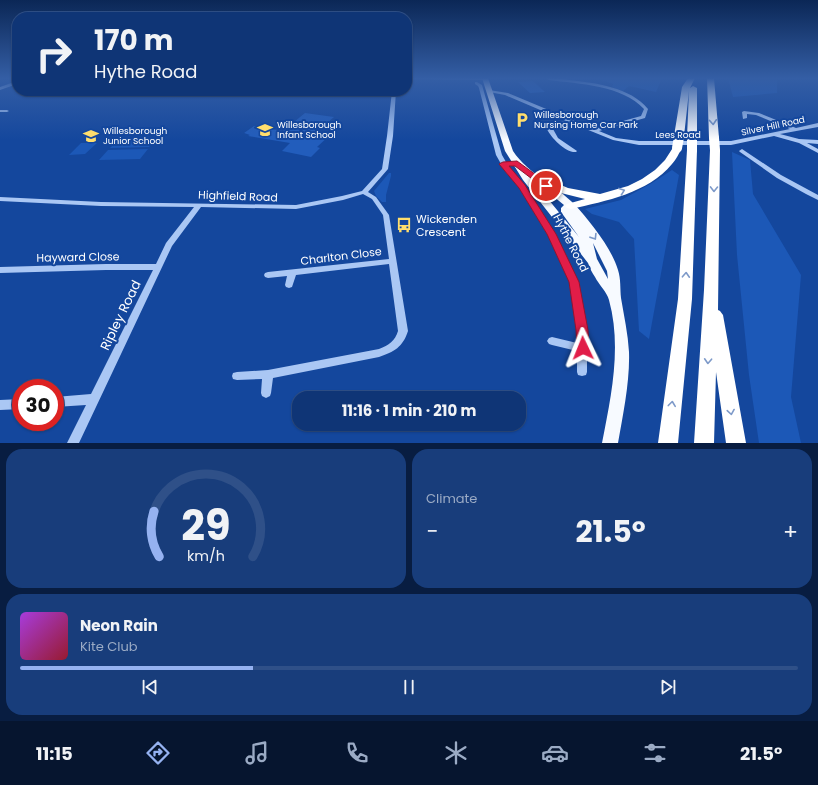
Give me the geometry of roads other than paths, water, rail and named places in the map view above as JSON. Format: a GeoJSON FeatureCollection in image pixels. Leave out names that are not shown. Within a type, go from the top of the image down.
{"type":"FeatureCollection","features":[{"type":"Feature","properties":{"kind":"highway"},"geometry":{"type":"LineString","coordinates":[[571,206],[633,187],[654,177],[665,169],[673,159],[677,148],[684,99]]}},
{"type":"Feature","properties":{"kind":"highway"},"geometry":{"type":"LineString","coordinates":[[668,443],[685,299],[692,143],[692,99]]}},
{"type":"Feature","properties":{"kind":"highway"},"geometry":{"type":"LineString","coordinates":[[704,443],[711,290],[714,144],[711,99]]}},
{"type":"Feature","properties":{"kind":"highway"},"geometry":{"type":"LineString","coordinates":[[535,177],[569,192],[583,196],[605,196]]}},
{"type":"Feature","properties":{"kind":"highway"},"geometry":{"type":"LineString","coordinates":[[711,290],[736,443]]}},
{"type":"Feature","properties":{"kind":"main road","name":"Hythe Road"},"geometry":{"type":"LineString","coordinates":[[493,99],[509,151],[526,178],[593,262],[599,275],[615,298]]}},
{"type":"Feature","properties":{"kind":"main road","name":"Hythe Road"},"geometry":{"type":"LineString","coordinates":[[517,164],[571,206],[591,231],[613,271],[615,298],[620,324],[622,354],[617,406],[610,443]]}},
{"type":"Feature","properties":{"kind":"main road"},"geometry":{"type":"LineString","coordinates":[[571,206],[566,208],[566,212],[587,241],[593,262]]}},
{"type":"Feature","properties":{"kind":"street"},"geometry":{"type":"LineString","coordinates":[[237,376],[268,374],[379,354],[397,345],[402,337],[403,331],[386,215],[374,198],[364,192],[385,169],[393,99]]}},
{"type":"Feature","properties":{"kind":"street","name":"Hythe Road"},"geometry":{"type":"LineString","coordinates":[[484,99],[499,155],[503,164],[522,186],[552,234],[574,282],[582,330],[582,372]]}},
{"type":"Feature","properties":{"kind":"street","name":"Lees Road"},"geometry":{"type":"LineString","coordinates":[[517,99],[615,138],[639,143],[731,143]]}},
{"type":"Feature","properties":{"kind":"street"},"geometry":{"type":"LineString","coordinates":[[595,130],[643,117],[646,109],[644,105],[633,99]]}},
{"type":"Feature","properties":{"kind":"street"},"geometry":{"type":"LineString","coordinates":[[485,104],[495,105]]}},
{"type":"Feature","properties":{"kind":"street"},"geometry":{"type":"LineString","coordinates":[[0,111],[7,112]]}},
{"type":"Feature","properties":{"kind":"street"},"geometry":{"type":"LineString","coordinates":[[745,118],[744,112],[757,114],[794,129]]}},
{"type":"Feature","properties":{"kind":"street"},"geometry":{"type":"LineString","coordinates":[[571,121],[558,124],[550,129],[552,134],[557,139],[574,151]]}},
{"type":"Feature","properties":{"kind":"street","name":"Silver Hill Road"},"geometry":{"type":"LineString","coordinates":[[731,143],[818,125]]}},
{"type":"Feature","properties":{"kind":"street"},"geometry":{"type":"LineString","coordinates":[[776,134],[799,141],[818,151]]}},
{"type":"Feature","properties":{"kind":"street"},"geometry":{"type":"LineString","coordinates":[[799,141],[818,142]]}},
{"type":"Feature","properties":{"kind":"street"},"geometry":{"type":"LineString","coordinates":[[742,151],[760,165],[794,186],[818,198]]}},
{"type":"Feature","properties":{"kind":"street"},"geometry":{"type":"LineString","coordinates":[[503,164],[517,164]]}},
{"type":"Feature","properties":{"kind":"street","name":"Highfield Road"},"geometry":{"type":"LineString","coordinates":[[0,199],[101,204],[296,207],[320,204],[364,192]]}},
{"type":"Feature","properties":{"kind":"street","name":"Ripley Road"},"geometry":{"type":"LineString","coordinates":[[73,443],[157,267],[169,245],[199,205]]}},
{"type":"Feature","properties":{"kind":"street","name":"Charlton Close"},"geometry":{"type":"LineString","coordinates":[[268,275],[392,261]]}},
{"type":"Feature","properties":{"kind":"street","name":"Hayward Close"},"geometry":{"type":"LineString","coordinates":[[0,270],[157,267]]}},
{"type":"Feature","properties":{"kind":"street","name":"Charlton Close"},"geometry":{"type":"LineString","coordinates":[[289,285],[292,273]]}},
{"type":"Feature","properties":{"kind":"street"},"geometry":{"type":"LineString","coordinates":[[552,341],[583,348]]}},
{"type":"Feature","properties":{"kind":"street"},"geometry":{"type":"LineString","coordinates":[[266,393],[268,374]]}},
{"type":"Feature","properties":{"kind":"street"},"geometry":{"type":"LineString","coordinates":[[64,402],[94,400]]}},
{"type":"Feature","properties":{"kind":"street"},"geometry":{"type":"LineString","coordinates":[[0,405],[12,404]]}},
{"type":"Feature","properties":{"kind":"place","name":"Willesborough Nursing Home Car Park"},"geometry":{"type":"Point","coordinates":[522,120]}},
{"type":"Feature","properties":{"kind":"place","name":"Willesborough Infant School"},"geometry":{"type":"Point","coordinates":[265,130]}},
{"type":"Feature","properties":{"kind":"place","name":"Willesborough Junior School"},"geometry":{"type":"Point","coordinates":[91,136]}},
{"type":"Feature","properties":{"kind":"place","name":"Wickenden Crescent"},"geometry":{"type":"Point","coordinates":[404,225]}}]}
